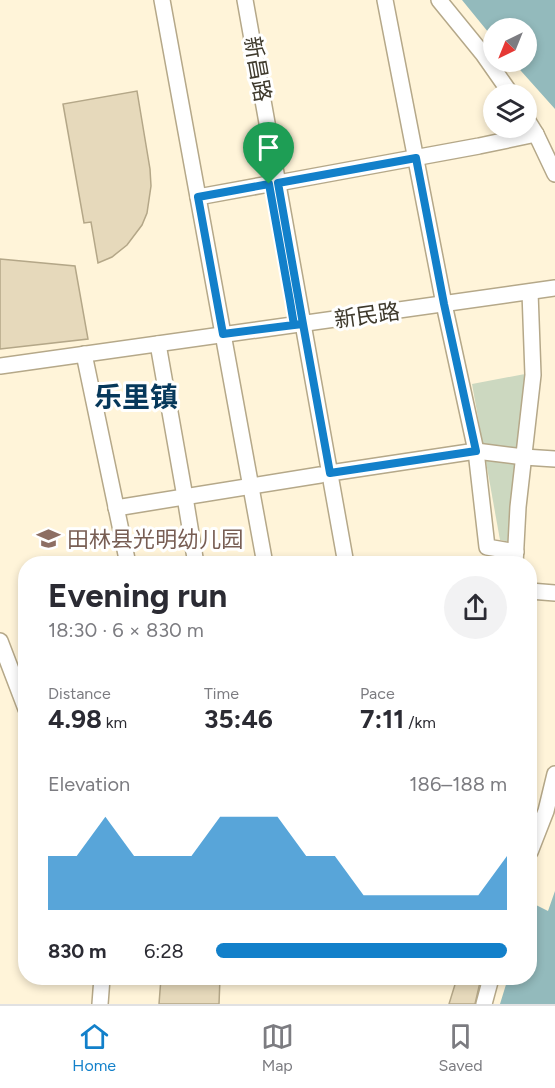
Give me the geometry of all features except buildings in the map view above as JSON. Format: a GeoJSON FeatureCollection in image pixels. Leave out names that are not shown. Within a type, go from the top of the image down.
{"type":"FeatureCollection","features":[{"type":"Feature","properties":{"kind":"street"},"geometry":{"type":"LineString","coordinates":[[162,0],[264,556]]}},
{"type":"Feature","properties":{"kind":"street","name":"新昌路"},"geometry":{"type":"LineString","coordinates":[[236,0],[273,184]]}},
{"type":"Feature","properties":{"kind":"street","name":"新昌路"},"geometry":{"type":"LineString","coordinates":[[245,0],[290,301],[298,324],[325,474],[344,556]]}},
{"type":"Feature","properties":{"kind":"street"},"geometry":{"type":"LineString","coordinates":[[385,0],[444,304],[476,451],[487,548],[509,556]]}},
{"type":"Feature","properties":{"kind":"street"},"geometry":{"type":"LineString","coordinates":[[439,0],[504,84]]}},
{"type":"Feature","properties":{"kind":"street"},"geometry":{"type":"LineString","coordinates":[[537,136],[555,174]]}},
{"type":"Feature","properties":{"kind":"street"},"geometry":{"type":"LineString","coordinates":[[198,197],[517,138]]}},
{"type":"Feature","properties":{"kind":"street","name":"新民路"},"geometry":{"type":"LineString","coordinates":[[0,366],[555,288]]}},
{"type":"Feature","properties":{"kind":"street"},"geometry":{"type":"LineString","coordinates":[[515,556],[518,507],[533,375],[530,292]]}},
{"type":"Feature","properties":{"kind":"street"},"geometry":{"type":"LineString","coordinates":[[158,344],[194,556]]}},
{"type":"Feature","properties":{"kind":"street"},"geometry":{"type":"LineString","coordinates":[[84,354],[126,556]]}},
{"type":"Feature","properties":{"kind":"street"},"geometry":{"type":"LineString","coordinates":[[116,508],[476,451],[524,458],[555,459]]}},
{"type":"Feature","properties":{"kind":"street","name":"新昌路"},"geometry":{"type":"LineString","coordinates":[[325,474],[335,556]]}},
{"type":"Feature","properties":{"kind":"street"},"geometry":{"type":"LineString","coordinates":[[537,592],[555,593]]}},
{"type":"Feature","properties":{"kind":"street"},"geometry":{"type":"LineString","coordinates":[[0,641],[18,688]]}},
{"type":"Feature","properties":{"kind":"street"},"geometry":{"type":"LineString","coordinates":[[537,837],[550,810],[555,774]]}},
{"type":"Feature","properties":{"kind":"street"},"geometry":{"type":"LineString","coordinates":[[100,1004],[101,985]]}},
{"type":"Feature","properties":{"kind":"street"},"geometry":{"type":"LineString","coordinates":[[484,1004],[489,985]]}},
{"type":"Feature","properties":{"kind":"green space"},"geometry":{"type":"Polygon","coordinates":[[[525,374],[511,542],[500,540],[472,384],[525,374]]]}},
{"type":"Feature","properties":{"kind":"water"},"geometry":{"type":"Polygon","coordinates":[[[462,0],[555,0],[555,109],[537,89],[537,84],[533,84],[522,72],[537,72],[537,18],[483,18],[483,26],[462,0]]]}},
{"type":"Feature","properties":{"kind":"water"},"geometry":{"type":"Polygon","coordinates":[[[555,891],[555,1004],[500,1004],[506,985],[537,985],[537,906],[548,911],[555,891]]]}},
{"type":"Feature","properties":{"kind":"place","name":"田林县光明幼儿园"},"geometry":{"type":"Point","coordinates":[49,539]}},
{"type":"Feature","properties":{"kind":"district","name":"乐里镇"},"geometry":{"type":"Point","coordinates":[136,397]}},
{"type":"Feature","properties":{"kind":"route"},"geometry":{"type":"LineString","coordinates":[[269,184],[198,197],[223,334],[303,324],[330,473],[476,451],[444,304],[416,158],[278,183],[303,324],[294,325],[269,184]]}}]}
